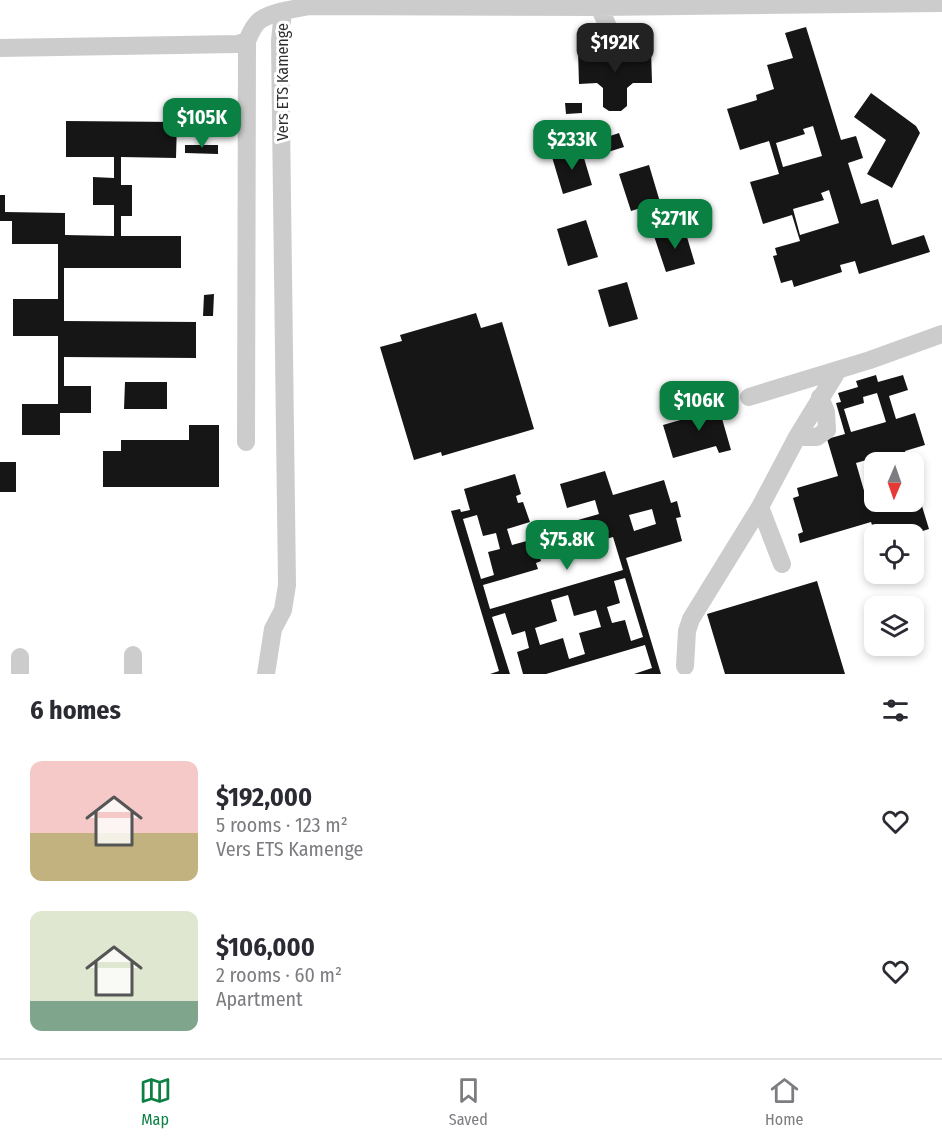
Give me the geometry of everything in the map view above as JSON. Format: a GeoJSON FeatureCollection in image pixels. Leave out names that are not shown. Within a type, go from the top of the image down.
{"type":"FeatureCollection","features":[{"type":"Feature","properties":{"kind":"street","name":"Vers ETS Kamenge"},"geometry":{"type":"LineString","coordinates":[[266,674],[273,629],[283,610],[287,585],[280,41],[283,11],[310,6],[598,7],[942,3]]}},
{"type":"Feature","properties":{"kind":"street"},"geometry":{"type":"LineString","coordinates":[[598,7],[611,33],[598,39]]}},
{"type":"Feature","properties":{"kind":"street"},"geometry":{"type":"LineString","coordinates":[[246,442],[247,41],[261,18],[283,11]]}},
{"type":"Feature","properties":{"kind":"street"},"geometry":{"type":"LineString","coordinates":[[0,48],[220,46],[247,41]]}},
{"type":"Feature","properties":{"kind":"street"},"geometry":{"type":"LineString","coordinates":[[749,397],[838,370],[942,334]]}},
{"type":"Feature","properties":{"kind":"street"},"geometry":{"type":"LineString","coordinates":[[685,666],[687,631],[691,619],[760,507],[797,436],[817,437],[827,430],[826,412],[820,397],[838,370]]}},
{"type":"Feature","properties":{"kind":"street"},"geometry":{"type":"LineString","coordinates":[[760,507],[782,564]]}},
{"type":"Feature","properties":{"kind":"street"},"geometry":{"type":"LineString","coordinates":[[133,655],[133,674]]}},
{"type":"Feature","properties":{"kind":"building"},"geometry":{"type":"Polygon","coordinates":[[[806,27],[841,140],[856,136],[863,158],[848,163],[861,204],[878,199],[892,245],[924,235],[930,252],[859,274],[855,261],[840,265],[842,272],[794,287],[792,280],[781,283],[773,256],[777,255],[775,248],[800,241],[792,215],[763,224],[750,182],[779,174],[769,141],[740,150],[727,109],[757,100],[756,95],[774,89],[767,65],[793,58],[785,33],[806,27]],[[813,126],[803,129],[805,134],[776,143],[783,167],[822,156],[813,126]],[[829,190],[821,193],[824,200],[793,209],[800,235],[839,223],[829,190]]]}},
{"type":"Feature","properties":{"kind":"building"},"geometry":{"type":"Polygon","coordinates":[[[632,49],[651,49],[652,83],[633,83],[627,88],[627,106],[621,111],[609,111],[603,107],[603,88],[597,83],[579,84],[578,50],[597,50],[597,58],[608,58],[615,52],[624,58],[632,57],[632,49]]]}},
{"type":"Feature","properties":{"kind":"building"},"geometry":{"type":"Polygon","coordinates":[[[871,93],[916,126],[920,133],[892,188],[867,174],[886,140],[854,117],[871,93]]]}},
{"type":"Feature","properties":{"kind":"building"},"geometry":{"type":"Polygon","coordinates":[[[565,103],[582,103],[582,113],[566,114],[565,103]]]}},
{"type":"Feature","properties":{"kind":"building"},"geometry":{"type":"Polygon","coordinates":[[[66,121],[177,122],[176,158],[121,157],[121,185],[132,185],[132,216],[121,216],[121,236],[181,236],[181,268],[64,268],[64,321],[196,322],[196,358],[64,357],[64,386],[91,386],[91,413],[60,413],[60,435],[22,435],[22,404],[58,404],[58,336],[13,336],[13,299],[58,299],[58,244],[12,244],[12,221],[0,221],[0,195],[5,195],[5,212],[65,213],[65,235],[114,236],[114,205],[93,205],[93,177],[114,178],[114,157],[66,157],[66,121]]]}},
{"type":"Feature","properties":{"kind":"building"},"geometry":{"type":"Polygon","coordinates":[[[619,133],[624,147],[608,152],[604,138],[619,133]]]}},
{"type":"Feature","properties":{"kind":"building"},"geometry":{"type":"Polygon","coordinates":[[[185,145],[218,145],[218,154],[185,153],[185,145]]]}},
{"type":"Feature","properties":{"kind":"building"},"geometry":{"type":"Polygon","coordinates":[[[581,148],[592,185],[563,194],[552,157],[581,148]]]}},
{"type":"Feature","properties":{"kind":"building"},"geometry":{"type":"Polygon","coordinates":[[[649,165],[660,202],[631,211],[619,174],[649,165]]]}},
{"type":"Feature","properties":{"kind":"building"},"geometry":{"type":"Polygon","coordinates":[[[586,220],[598,257],[568,266],[557,229],[586,220]]]}},
{"type":"Feature","properties":{"kind":"building"},"geometry":{"type":"Polygon","coordinates":[[[684,227],[695,264],[666,272],[654,236],[684,227]]]}},
{"type":"Feature","properties":{"kind":"building"},"geometry":{"type":"Polygon","coordinates":[[[627,282],[638,319],[609,327],[598,290],[627,282]]]}},
{"type":"Feature","properties":{"kind":"building"},"geometry":{"type":"Polygon","coordinates":[[[214,294],[213,316],[203,316],[204,295],[214,294]]]}},
{"type":"Feature","properties":{"kind":"building"},"geometry":{"type":"Polygon","coordinates":[[[476,313],[481,328],[502,322],[534,429],[442,456],[441,452],[414,460],[380,347],[402,341],[400,335],[476,313]]]}},
{"type":"Feature","properties":{"kind":"building"},"geometry":{"type":"Polygon","coordinates":[[[876,375],[878,382],[903,375],[908,390],[889,396],[896,419],[915,413],[925,445],[905,452],[864,452],[864,461],[856,463],[864,491],[864,512],[924,512],[929,529],[924,531],[924,524],[872,524],[871,522],[800,543],[798,534],[803,532],[793,498],[799,496],[797,488],[838,476],[827,439],[845,434],[836,403],[841,402],[838,393],[858,387],[856,381],[876,375]],[[877,393],[863,397],[864,403],[844,409],[851,432],[886,422],[877,393]]]}},
{"type":"Feature","properties":{"kind":"building"},"geometry":{"type":"Polygon","coordinates":[[[125,382],[167,382],[167,409],[124,409],[125,382]]]}},
{"type":"Feature","properties":{"kind":"building"},"geometry":{"type":"Polygon","coordinates":[[[721,398],[724,407],[719,408],[731,450],[719,453],[716,446],[673,458],[663,425],[701,414],[699,405],[721,398]]]}},
{"type":"Feature","properties":{"kind":"building"},"geometry":{"type":"Polygon","coordinates":[[[189,425],[219,425],[219,487],[103,487],[103,451],[121,451],[121,440],[189,440],[189,425]]]}},
{"type":"Feature","properties":{"kind":"building"},"geometry":{"type":"Polygon","coordinates":[[[0,462],[16,462],[16,492],[0,492],[0,462]]]}},
{"type":"Feature","properties":{"kind":"building"},"geometry":{"type":"Polygon","coordinates":[[[605,471],[613,495],[664,480],[671,503],[677,501],[681,517],[676,518],[682,541],[626,558],[661,674],[634,674],[652,668],[645,645],[546,674],[523,674],[517,652],[529,648],[525,631],[512,635],[505,613],[492,617],[510,674],[490,674],[499,671],[451,511],[470,510],[464,489],[515,474],[521,494],[516,496],[518,503],[523,502],[530,522],[507,529],[512,545],[534,539],[541,561],[536,563],[538,569],[483,585],[490,609],[623,570],[613,537],[579,547],[571,522],[599,514],[595,500],[567,508],[560,484],[605,471]],[[652,509],[629,515],[634,531],[656,524],[652,509]],[[477,515],[463,519],[481,579],[494,575],[488,552],[500,549],[496,533],[483,536],[477,515]],[[625,578],[614,581],[620,603],[607,607],[612,623],[625,620],[631,641],[643,637],[625,578]],[[568,595],[551,600],[557,621],[535,628],[540,645],[563,638],[569,659],[585,654],[579,633],[601,627],[596,610],[574,616],[568,595]]]}},
{"type":"Feature","properties":{"kind":"building"},"geometry":{"type":"Polygon","coordinates":[[[817,581],[845,674],[725,674],[707,614],[817,581]]]}}]}
